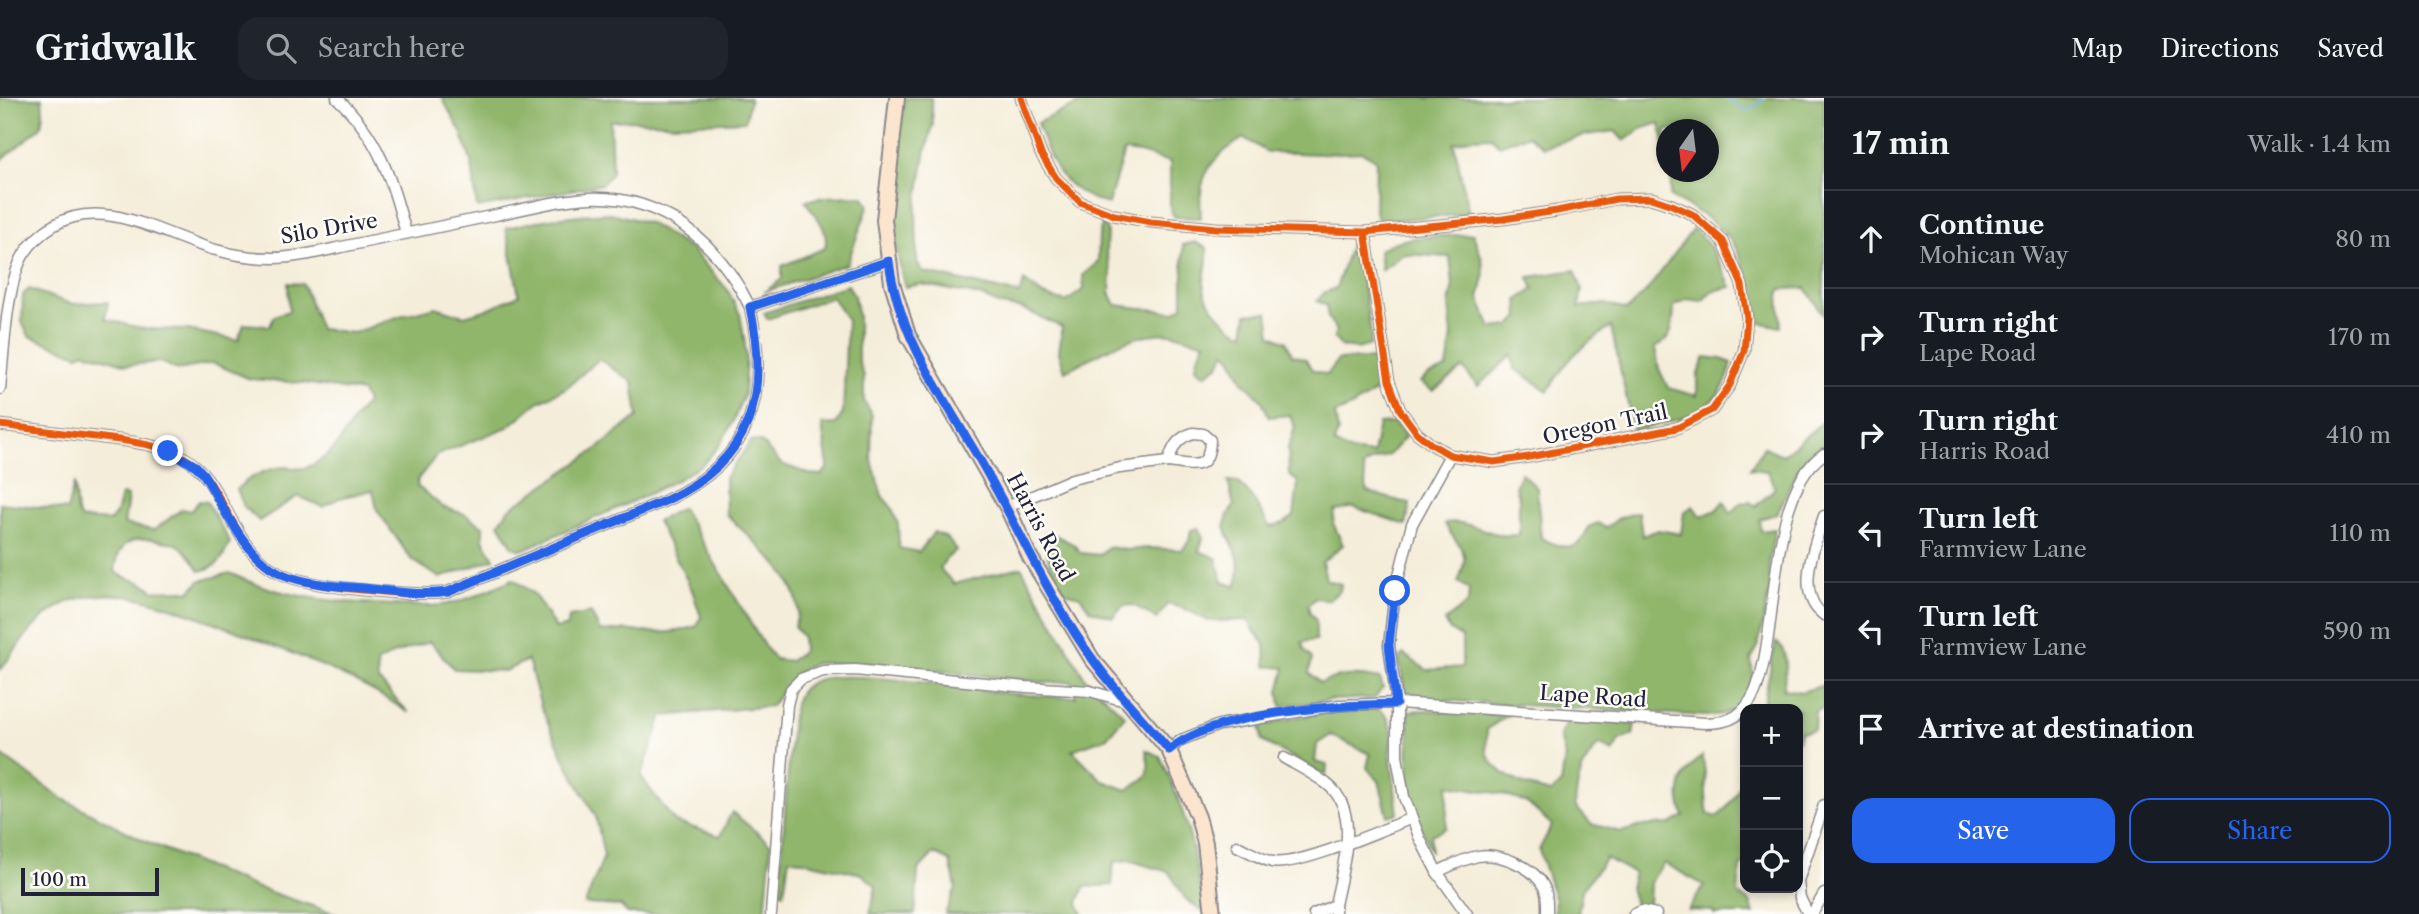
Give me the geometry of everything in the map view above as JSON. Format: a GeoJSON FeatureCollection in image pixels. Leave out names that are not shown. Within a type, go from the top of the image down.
{"type":"FeatureCollection","features":[{"type":"Feature","properties":{"kind":"street"},"geometry":{"type":"LineString","coordinates":[[337,98],[361,123],[383,158],[406,233]]}},
{"type":"Feature","properties":{"kind":"street","name":"Harris Road"},"geometry":{"type":"LineString","coordinates":[[897,98],[884,220],[892,284],[908,335],[1007,507],[1030,557],[1092,659],[1169,750],[1198,817],[1205,843],[1213,914]]}},
{"type":"Feature","properties":{"kind":"street","name":"Oregon Trail"},"geometry":{"type":"LineString","coordinates":[[1021,98],[1041,153],[1056,178],[1080,202],[1114,215],[1151,222],[1216,228],[1365,232],[1503,219],[1616,199],[1651,198],[1672,205],[1692,214],[1723,241],[1742,285],[1747,318],[1744,351],[1730,385],[1712,410],[1677,428],[1494,462],[1450,455],[1417,433],[1400,410],[1389,381],[1365,232]]}},
{"type":"Feature","properties":{"kind":"street","name":"Silo Drive"},"geometry":{"type":"LineString","coordinates":[[0,389],[18,267],[24,255],[42,234],[66,219],[80,215],[106,215],[215,250],[257,258],[294,256],[551,203],[609,198],[663,214],[696,235],[729,270],[750,307]]}},
{"type":"Feature","properties":{"kind":"street"},"geometry":{"type":"LineString","coordinates":[[0,425],[148,445],[184,458],[204,475],[252,551],[268,565],[292,578],[402,593],[448,592],[685,491],[725,460],[747,426],[758,377],[750,307],[889,261]]}},
{"type":"Feature","properties":{"kind":"street"},"geometry":{"type":"LineString","coordinates":[[1007,507],[1072,479],[1120,468],[1168,462],[1200,464],[1207,460],[1210,440],[1203,434],[1187,435],[1174,446],[1168,462]]}},
{"type":"Feature","properties":{"kind":"street","name":"Lape Road"},"geometry":{"type":"LineString","coordinates":[[1169,750],[1181,740],[1219,725],[1339,705],[1396,704],[1705,723],[1718,723],[1734,717],[1753,698],[1761,676],[1767,651],[1785,519],[1797,483],[1814,461],[1824,454]]}},
{"type":"Feature","properties":{"kind":"street"},"geometry":{"type":"LineString","coordinates":[[1450,455],[1412,524],[1395,591],[1389,645],[1396,704],[1397,756],[1404,797],[1437,872],[1467,914]]}},
{"type":"Feature","properties":{"kind":"street"},"geometry":{"type":"LineString","coordinates":[[1824,516],[1809,568],[1813,605],[1824,615]]}},
{"type":"Feature","properties":{"kind":"street"},"geometry":{"type":"LineString","coordinates":[[771,914],[787,705],[790,689],[801,679],[823,671],[855,670],[1090,691],[1125,701]]}},
{"type":"Feature","properties":{"kind":"street"},"geometry":{"type":"LineString","coordinates":[[1284,758],[1328,784],[1336,793],[1343,809],[1346,844],[1335,910],[1314,914]]}},
{"type":"Feature","properties":{"kind":"street"},"geometry":{"type":"LineString","coordinates":[[1803,866],[1824,805]]}},
{"type":"Feature","properties":{"kind":"street"},"geometry":{"type":"LineString","coordinates":[[1237,846],[1272,862],[1288,863],[1412,818]]}},
{"type":"Feature","properties":{"kind":"street"},"geometry":{"type":"LineString","coordinates":[[1437,872],[1480,855],[1503,859],[1524,869],[1542,884],[1547,914]]}},
{"type":"Feature","properties":{"kind":"street"},"geometry":{"type":"LineString","coordinates":[[1799,893],[1810,914],[1824,894]]}},
{"type":"Feature","properties":{"kind":"street"},"geometry":{"type":"LineString","coordinates":[[1452,914],[1457,902]]}},
{"type":"Feature","properties":{"kind":"street"},"geometry":{"type":"LineString","coordinates":[[1634,914],[1642,911],[1656,914]]}},
{"type":"Feature","properties":{"kind":"green space"},"geometry":{"type":"Polygon","coordinates":[[[0,98],[42,98],[43,113],[41,127],[0,161],[0,98]]]}},
{"type":"Feature","properties":{"kind":"green space"},"geometry":{"type":"Polygon","coordinates":[[[442,98],[750,98],[745,121],[675,124],[610,121],[612,173],[602,184],[477,208],[472,164],[462,134],[442,98]]]}},
{"type":"Feature","properties":{"kind":"green space"},"geometry":{"type":"Polygon","coordinates":[[[905,98],[931,98],[933,125],[925,154],[916,210],[917,262],[923,272],[1019,294],[1024,281],[1043,295],[1066,302],[1084,289],[1083,275],[1098,262],[1102,224],[1107,230],[1110,293],[1116,305],[1174,312],[1183,306],[1183,245],[1195,242],[1207,248],[1204,283],[1206,294],[1225,322],[1238,331],[1244,333],[1247,314],[1268,312],[1271,335],[1286,341],[1292,355],[1306,359],[1312,370],[1327,375],[1338,360],[1373,359],[1383,386],[1353,406],[1335,414],[1338,431],[1334,443],[1349,451],[1373,454],[1379,424],[1394,423],[1406,436],[1389,455],[1363,467],[1367,492],[1410,504],[1406,525],[1353,507],[1335,511],[1333,523],[1343,545],[1322,562],[1326,580],[1341,584],[1340,591],[1328,600],[1316,598],[1308,605],[1316,620],[1316,640],[1302,642],[1312,659],[1309,673],[1320,683],[1349,676],[1380,679],[1383,687],[1375,698],[1281,706],[1279,691],[1285,668],[1266,666],[1265,644],[1249,620],[1209,621],[1183,608],[1167,604],[1157,619],[1133,605],[1122,606],[1113,617],[1090,610],[1080,596],[1065,592],[1048,557],[1049,542],[1053,534],[1073,544],[1081,553],[1099,555],[1108,547],[1127,550],[1182,550],[1189,541],[1191,530],[1199,528],[1203,538],[1199,551],[1216,558],[1223,582],[1237,586],[1238,558],[1225,527],[1228,514],[1234,506],[1228,481],[1238,482],[1251,496],[1270,527],[1284,523],[1294,516],[1298,482],[1289,475],[1288,449],[1295,427],[1290,415],[1269,417],[1262,401],[1243,381],[1231,357],[1225,352],[1219,365],[1205,375],[1196,368],[1205,342],[1173,334],[1144,336],[1117,345],[1065,371],[1059,353],[1062,327],[1023,309],[1001,305],[980,296],[921,284],[905,287],[896,241],[894,193],[905,98]]]}},
{"type":"Feature","properties":{"kind":"green space"},"geometry":{"type":"Polygon","coordinates":[[[1091,98],[1824,98],[1824,316],[1806,288],[1782,289],[1779,294],[1781,327],[1758,322],[1745,269],[1737,249],[1712,222],[1670,197],[1671,182],[1719,182],[1719,119],[1656,119],[1656,124],[1641,129],[1624,141],[1615,131],[1586,135],[1543,147],[1528,135],[1498,145],[1492,137],[1470,138],[1454,143],[1469,214],[1380,221],[1375,214],[1376,160],[1362,152],[1267,152],[1244,138],[1222,154],[1208,170],[1201,191],[1201,218],[1175,217],[1170,210],[1170,162],[1124,151],[1108,204],[1079,192],[1060,174],[1037,123],[1091,98]]]}},
{"type":"Feature","properties":{"kind":"green space"},"geometry":{"type":"Polygon","coordinates":[[[863,196],[869,204],[847,264],[764,292],[782,279],[782,266],[825,248],[824,229],[805,201],[824,197],[863,196]]]}},
{"type":"Feature","properties":{"kind":"green space"},"geometry":{"type":"Polygon","coordinates":[[[611,213],[649,223],[692,250],[727,289],[740,314],[746,355],[744,395],[733,422],[719,446],[703,464],[678,479],[522,550],[513,547],[499,523],[509,509],[596,450],[638,416],[633,382],[599,359],[566,388],[538,402],[508,427],[437,455],[418,479],[417,486],[443,507],[464,514],[483,526],[483,539],[494,559],[440,578],[411,559],[377,510],[373,490],[339,498],[323,507],[298,496],[259,521],[244,507],[237,489],[247,480],[273,469],[305,468],[329,454],[367,403],[362,392],[304,383],[250,379],[213,363],[178,370],[160,362],[127,365],[85,352],[78,355],[29,336],[22,322],[23,295],[29,289],[71,304],[108,302],[105,319],[144,329],[188,330],[238,340],[244,324],[270,326],[274,316],[289,311],[288,283],[303,284],[320,329],[354,333],[400,316],[436,307],[464,316],[519,295],[506,228],[584,214],[611,213]]]}},
{"type":"Feature","properties":{"kind":"green space"},"geometry":{"type":"Polygon","coordinates":[[[1693,229],[1711,249],[1731,287],[1712,291],[1702,301],[1687,299],[1674,306],[1673,325],[1669,336],[1655,348],[1659,369],[1668,388],[1697,396],[1697,376],[1705,357],[1732,363],[1718,395],[1708,405],[1682,418],[1634,432],[1611,327],[1575,354],[1548,391],[1514,368],[1512,355],[1478,386],[1463,368],[1433,391],[1420,382],[1428,375],[1447,368],[1452,336],[1449,305],[1453,285],[1450,257],[1404,254],[1381,270],[1379,250],[1412,238],[1473,234],[1482,259],[1484,277],[1479,298],[1491,328],[1510,326],[1519,317],[1518,300],[1534,289],[1529,277],[1575,270],[1582,289],[1579,307],[1605,304],[1627,310],[1646,292],[1693,229]]]}},
{"type":"Feature","properties":{"kind":"green space"},"geometry":{"type":"Polygon","coordinates":[[[1351,243],[1357,247],[1371,334],[1370,345],[1357,349],[1342,347],[1334,338],[1336,331],[1328,317],[1326,305],[1317,301],[1325,292],[1336,288],[1351,243]]]}},
{"type":"Feature","properties":{"kind":"green space"},"geometry":{"type":"Polygon","coordinates":[[[848,285],[854,296],[858,317],[858,360],[864,376],[864,401],[872,415],[871,457],[882,496],[892,508],[898,524],[899,548],[919,552],[934,532],[947,538],[956,550],[940,569],[954,584],[1021,567],[1085,678],[1125,716],[1106,738],[1072,750],[1103,781],[1127,790],[1147,774],[1149,765],[1146,750],[1160,756],[1189,832],[1203,912],[1185,898],[1169,872],[1128,860],[1114,862],[1112,885],[1084,887],[1078,903],[1083,914],[945,914],[956,888],[950,861],[934,853],[918,870],[915,914],[870,914],[876,886],[862,874],[789,858],[784,893],[779,891],[792,718],[798,697],[807,685],[826,678],[872,678],[1015,694],[1076,697],[1071,681],[1049,683],[875,664],[815,663],[795,674],[771,706],[662,716],[641,777],[675,822],[720,836],[732,812],[771,844],[765,914],[628,914],[621,906],[585,904],[604,856],[596,817],[565,760],[541,707],[528,660],[505,671],[454,669],[430,642],[395,653],[377,663],[378,680],[409,713],[343,675],[226,627],[150,601],[103,595],[76,599],[52,611],[27,634],[0,670],[0,503],[67,510],[74,483],[77,513],[81,519],[110,521],[116,514],[121,495],[128,496],[124,524],[154,530],[182,509],[191,511],[199,501],[207,502],[230,542],[216,565],[200,571],[188,553],[178,545],[152,539],[129,542],[120,552],[115,571],[145,584],[154,591],[189,592],[200,581],[230,573],[270,589],[312,598],[432,606],[470,598],[513,579],[534,594],[556,629],[568,626],[569,617],[591,613],[600,631],[606,632],[669,632],[697,626],[701,617],[692,590],[657,521],[682,508],[763,644],[775,659],[790,661],[803,651],[802,636],[794,627],[798,613],[796,597],[771,558],[726,514],[725,478],[751,441],[761,442],[781,464],[809,474],[822,475],[828,467],[822,425],[836,424],[843,413],[847,320],[832,297],[767,319],[764,313],[848,285]]]}},
{"type":"Feature","properties":{"kind":"green space"},"geometry":{"type":"Polygon","coordinates":[[[1824,421],[1824,444],[1801,466],[1777,514],[1759,519],[1761,531],[1775,529],[1769,560],[1770,588],[1758,647],[1751,659],[1753,676],[1747,693],[1737,708],[1708,716],[1406,698],[1399,659],[1403,654],[1427,670],[1462,667],[1462,638],[1449,629],[1445,621],[1468,603],[1469,589],[1458,582],[1464,556],[1445,524],[1457,522],[1501,535],[1519,535],[1519,499],[1515,486],[1521,473],[1537,488],[1541,538],[1556,545],[1575,545],[1585,536],[1588,527],[1598,523],[1606,528],[1619,518],[1639,512],[1642,536],[1658,530],[1681,534],[1684,512],[1693,506],[1701,517],[1716,510],[1724,501],[1731,513],[1740,503],[1750,502],[1756,506],[1775,488],[1767,471],[1750,469],[1764,447],[1783,455],[1824,421]]]}},
{"type":"Feature","properties":{"kind":"green space"},"geometry":{"type":"Polygon","coordinates":[[[1776,642],[1785,657],[1783,689],[1801,692],[1824,685],[1824,708],[1815,711],[1814,730],[1803,732],[1803,704],[1763,704],[1776,642]]]}},
{"type":"Feature","properties":{"kind":"green space"},"geometry":{"type":"Polygon","coordinates":[[[1379,709],[1388,718],[1392,731],[1390,751],[1398,813],[1388,816],[1379,781],[1367,768],[1370,754],[1331,735],[1317,744],[1315,762],[1327,765],[1326,776],[1262,741],[1260,727],[1289,719],[1349,710],[1379,709]]]}},
{"type":"Feature","properties":{"kind":"green space"},"geometry":{"type":"Polygon","coordinates":[[[1409,711],[1508,715],[1487,729],[1487,752],[1491,760],[1497,768],[1513,779],[1550,793],[1561,784],[1565,756],[1560,736],[1567,720],[1635,724],[1633,735],[1619,740],[1613,752],[1599,744],[1584,766],[1576,796],[1575,806],[1591,824],[1621,832],[1642,826],[1670,824],[1684,816],[1680,798],[1681,783],[1702,756],[1708,814],[1717,817],[1727,807],[1740,783],[1738,895],[1750,902],[1754,914],[1714,914],[1713,911],[1688,910],[1704,885],[1664,863],[1650,882],[1649,905],[1636,908],[1630,888],[1634,873],[1606,858],[1582,890],[1578,914],[1554,914],[1555,901],[1539,850],[1552,825],[1527,803],[1502,794],[1448,785],[1446,828],[1431,835],[1431,852],[1408,793],[1409,711]]]}},
{"type":"Feature","properties":{"kind":"green space"},"geometry":{"type":"Polygon","coordinates":[[[0,754],[63,799],[145,841],[255,887],[336,914],[0,914],[0,754]]]}},
{"type":"Feature","properties":{"kind":"waterway"},"geometry":{"type":"LineString","coordinates":[[1725,98],[1745,110],[1756,106],[1764,98]]}},
{"type":"Feature","properties":{"kind":"cycle path"},"geometry":{"type":"LineString","coordinates":[[1021,98],[1041,154],[1056,178],[1080,202],[1114,215],[1151,222],[1216,228],[1365,232],[1503,219],[1616,199],[1651,198],[1672,205],[1692,214],[1723,241],[1742,285],[1747,318],[1744,351],[1730,385],[1712,410],[1677,428],[1494,462],[1450,455],[1417,433],[1400,410],[1389,381],[1365,232]]}},
{"type":"Feature","properties":{"kind":"cycle path"},"geometry":{"type":"LineString","coordinates":[[0,425],[140,443],[183,457],[204,474],[240,535],[255,554],[280,573],[314,583],[363,590],[448,592],[667,500],[696,484],[719,465],[736,444],[748,421],[755,396],[758,368],[750,307],[889,261]]}},
{"type":"Feature","properties":{"kind":"route"},"geometry":{"type":"LineString","coordinates":[[168,451],[196,466],[247,545],[279,573],[310,582],[402,593],[448,592],[667,500],[701,481],[725,460],[747,426],[751,413],[758,377],[758,359],[750,307],[889,261],[892,284],[908,335],[1007,507],[1030,557],[1092,659],[1169,750],[1181,740],[1219,725],[1339,705],[1396,704],[1389,645],[1395,591]]}}]}
